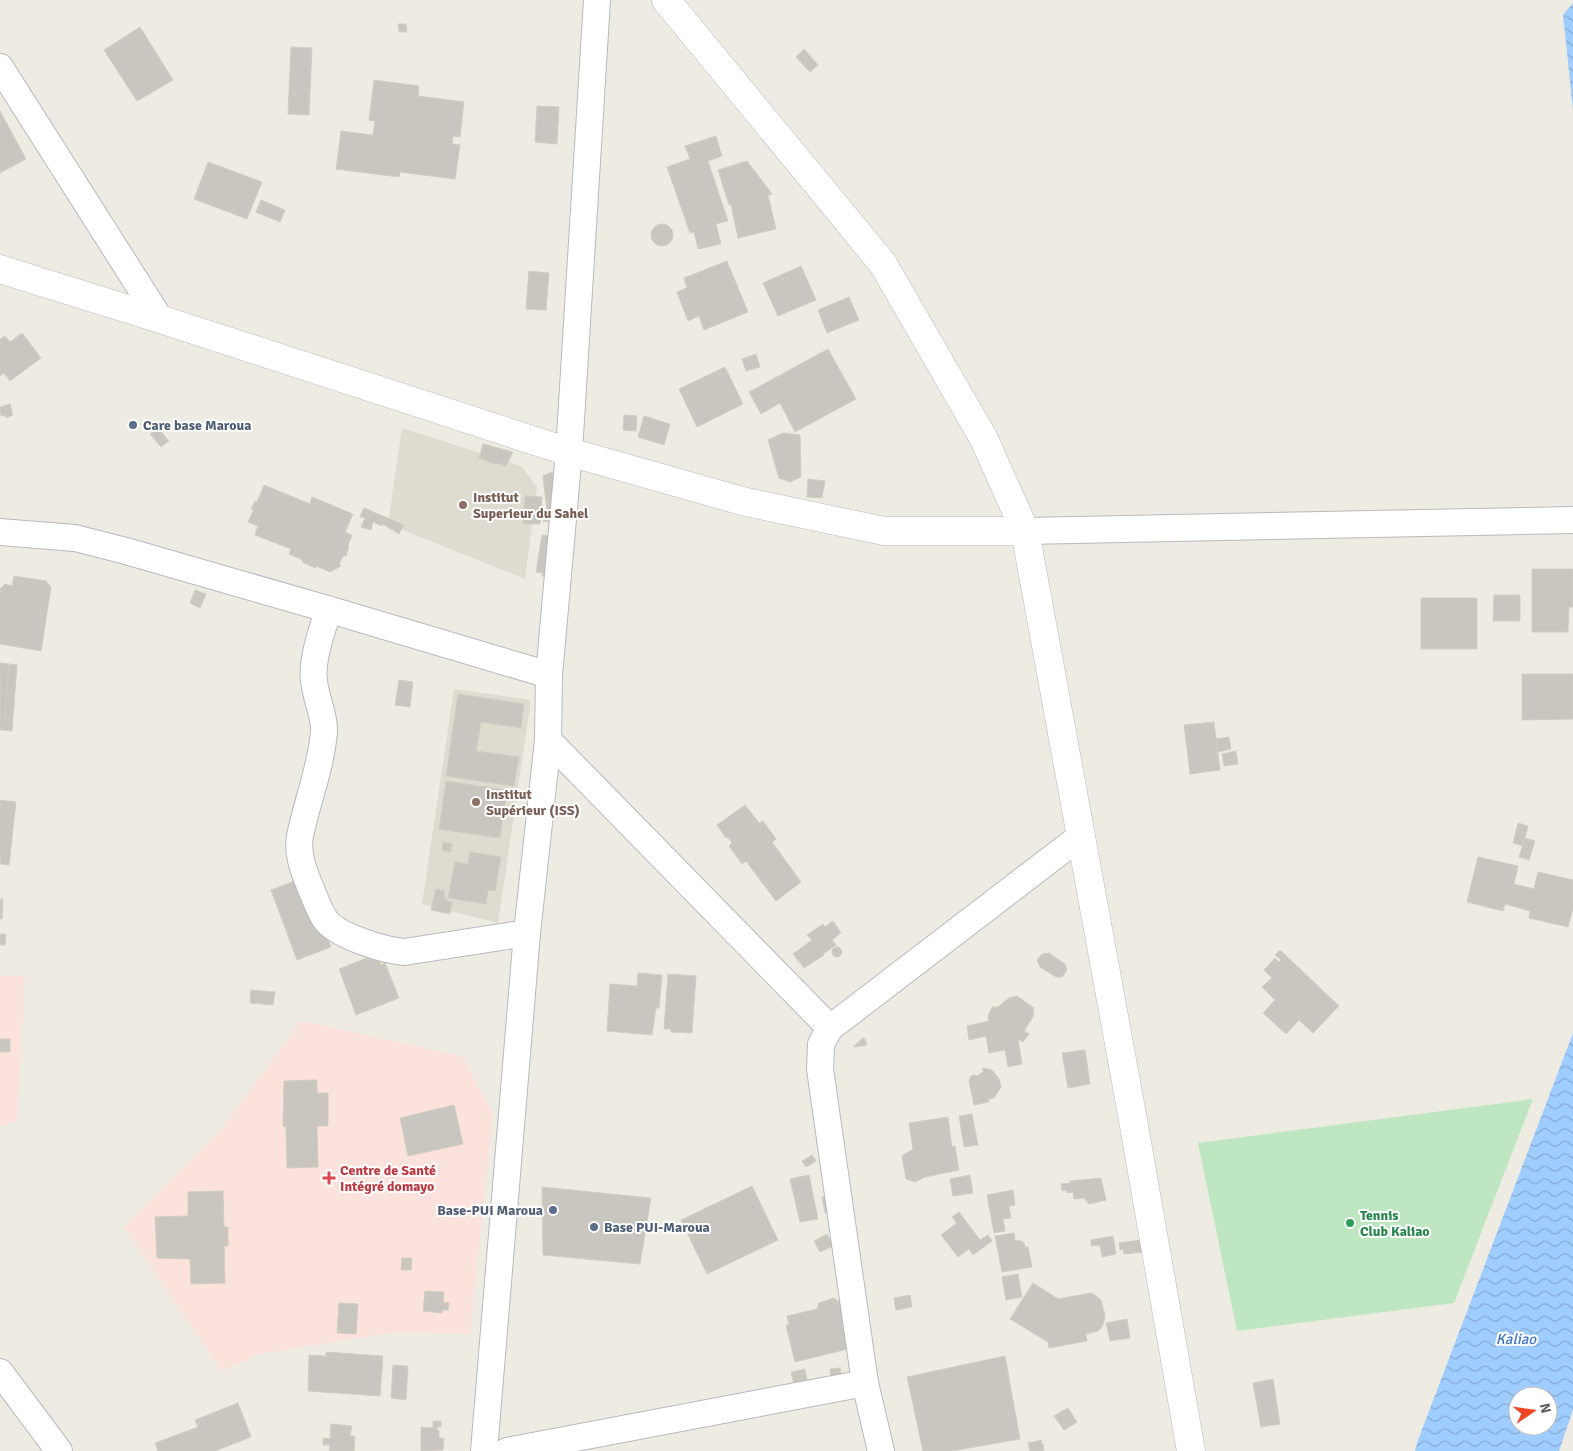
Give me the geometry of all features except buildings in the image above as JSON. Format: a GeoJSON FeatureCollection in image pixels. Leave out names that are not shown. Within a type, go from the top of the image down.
{"type":"FeatureCollection","features":[{"type":"Feature","properties":{"kind":"street"},"geometry":{"type":"LineString","coordinates":[[484,1451],[527,933],[548,740],[549,675],[569,452],[597,0]]}},
{"type":"Feature","properties":{"kind":"street"},"geometry":{"type":"LineString","coordinates":[[666,0],[883,264],[984,439],[1025,531],[1191,1451]]}},
{"type":"Feature","properties":{"kind":"street"},"geometry":{"type":"LineString","coordinates":[[0,67],[160,319]]}},
{"type":"Feature","properties":{"kind":"street"},"geometry":{"type":"LineString","coordinates":[[0,270],[160,319],[569,452],[746,502],[884,531],[1025,531],[1573,520]]}},
{"type":"Feature","properties":{"kind":"street"},"geometry":{"type":"LineString","coordinates":[[0,532],[76,538],[126,551],[549,675]]}},
{"type":"Feature","properties":{"kind":"street"},"geometry":{"type":"LineString","coordinates":[[328,609],[315,659],[313,679],[324,729],[322,754],[300,838],[300,857],[304,870],[325,919],[333,928],[343,933],[387,950],[404,952],[527,933]]}},
{"type":"Feature","properties":{"kind":"street"},"geometry":{"type":"LineString","coordinates":[[548,740],[830,1028]]}},
{"type":"Feature","properties":{"kind":"street"},"geometry":{"type":"LineString","coordinates":[[881,1451],[865,1383],[820,1069],[821,1044],[830,1028],[1081,836]]}},
{"type":"Feature","properties":{"kind":"street"},"geometry":{"type":"LineString","coordinates":[[0,1372],[59,1451]]}},
{"type":"Feature","properties":{"kind":"street"},"geometry":{"type":"LineString","coordinates":[[507,1451],[865,1383]]}},
{"type":"Feature","properties":{"kind":"shaded area","name":"Institut Superieur du Sahel"},"geometry":{"type":"Polygon","coordinates":[[[402,428],[521,466],[537,487],[525,579],[388,524],[402,428]]]}},
{"type":"Feature","properties":{"kind":"shaded area","name":"Institut Supérieur (ISS)"},"geometry":{"type":"Polygon","coordinates":[[[454,689],[531,700],[498,923],[422,904],[454,689]]]}},
{"type":"Feature","properties":{"kind":"shaded area"},"geometry":{"type":"Polygon","coordinates":[[[0,976],[25,976],[17,1121],[0,1127],[0,976]]]}},
{"type":"Feature","properties":{"kind":"shaded area","name":"Centre de Santé Intégré domayo"},"geometry":{"type":"Polygon","coordinates":[[[301,1021],[462,1056],[493,1113],[470,1334],[394,1332],[259,1354],[222,1371],[124,1227],[221,1130],[301,1021]]]}},
{"type":"Feature","properties":{"kind":"green space","name":"Tennis Club Kaliao"},"geometry":{"type":"Polygon","coordinates":[[[1533,1099],[1454,1303],[1237,1331],[1198,1143],[1533,1099]]]}},
{"type":"Feature","properties":{"kind":"water"},"geometry":{"type":"Polygon","coordinates":[[[1573,3],[1573,110],[1563,15],[1573,3]]]}},
{"type":"Feature","properties":{"kind":"water","name":"Kaliao"},"geometry":{"type":"Polygon","coordinates":[[[1573,1033],[1573,1410],[1559,1451],[1415,1451],[1573,1033]]]}},
{"type":"Feature","properties":{"kind":"place","name":"Care base Maroua"},"geometry":{"type":"Point","coordinates":[133,425]}},
{"type":"Feature","properties":{"kind":"place","name":"Institut Superieur du Sahel"},"geometry":{"type":"Point","coordinates":[463,505]}},
{"type":"Feature","properties":{"kind":"place","name":"Institut Supérieur (ISS)"},"geometry":{"type":"Point","coordinates":[476,802]}},
{"type":"Feature","properties":{"kind":"place","name":"Centre de Santé Intégré domayo"},"geometry":{"type":"Point","coordinates":[329,1178]}},
{"type":"Feature","properties":{"kind":"place","name":"Base-PUI Maroua"},"geometry":{"type":"Point","coordinates":[553,1210]}},
{"type":"Feature","properties":{"kind":"place","name":"Tennis Club Kaliao"},"geometry":{"type":"Point","coordinates":[1350,1223]}},
{"type":"Feature","properties":{"kind":"place","name":"Base PUI-Maroua"},"geometry":{"type":"Point","coordinates":[594,1227]}}]}
